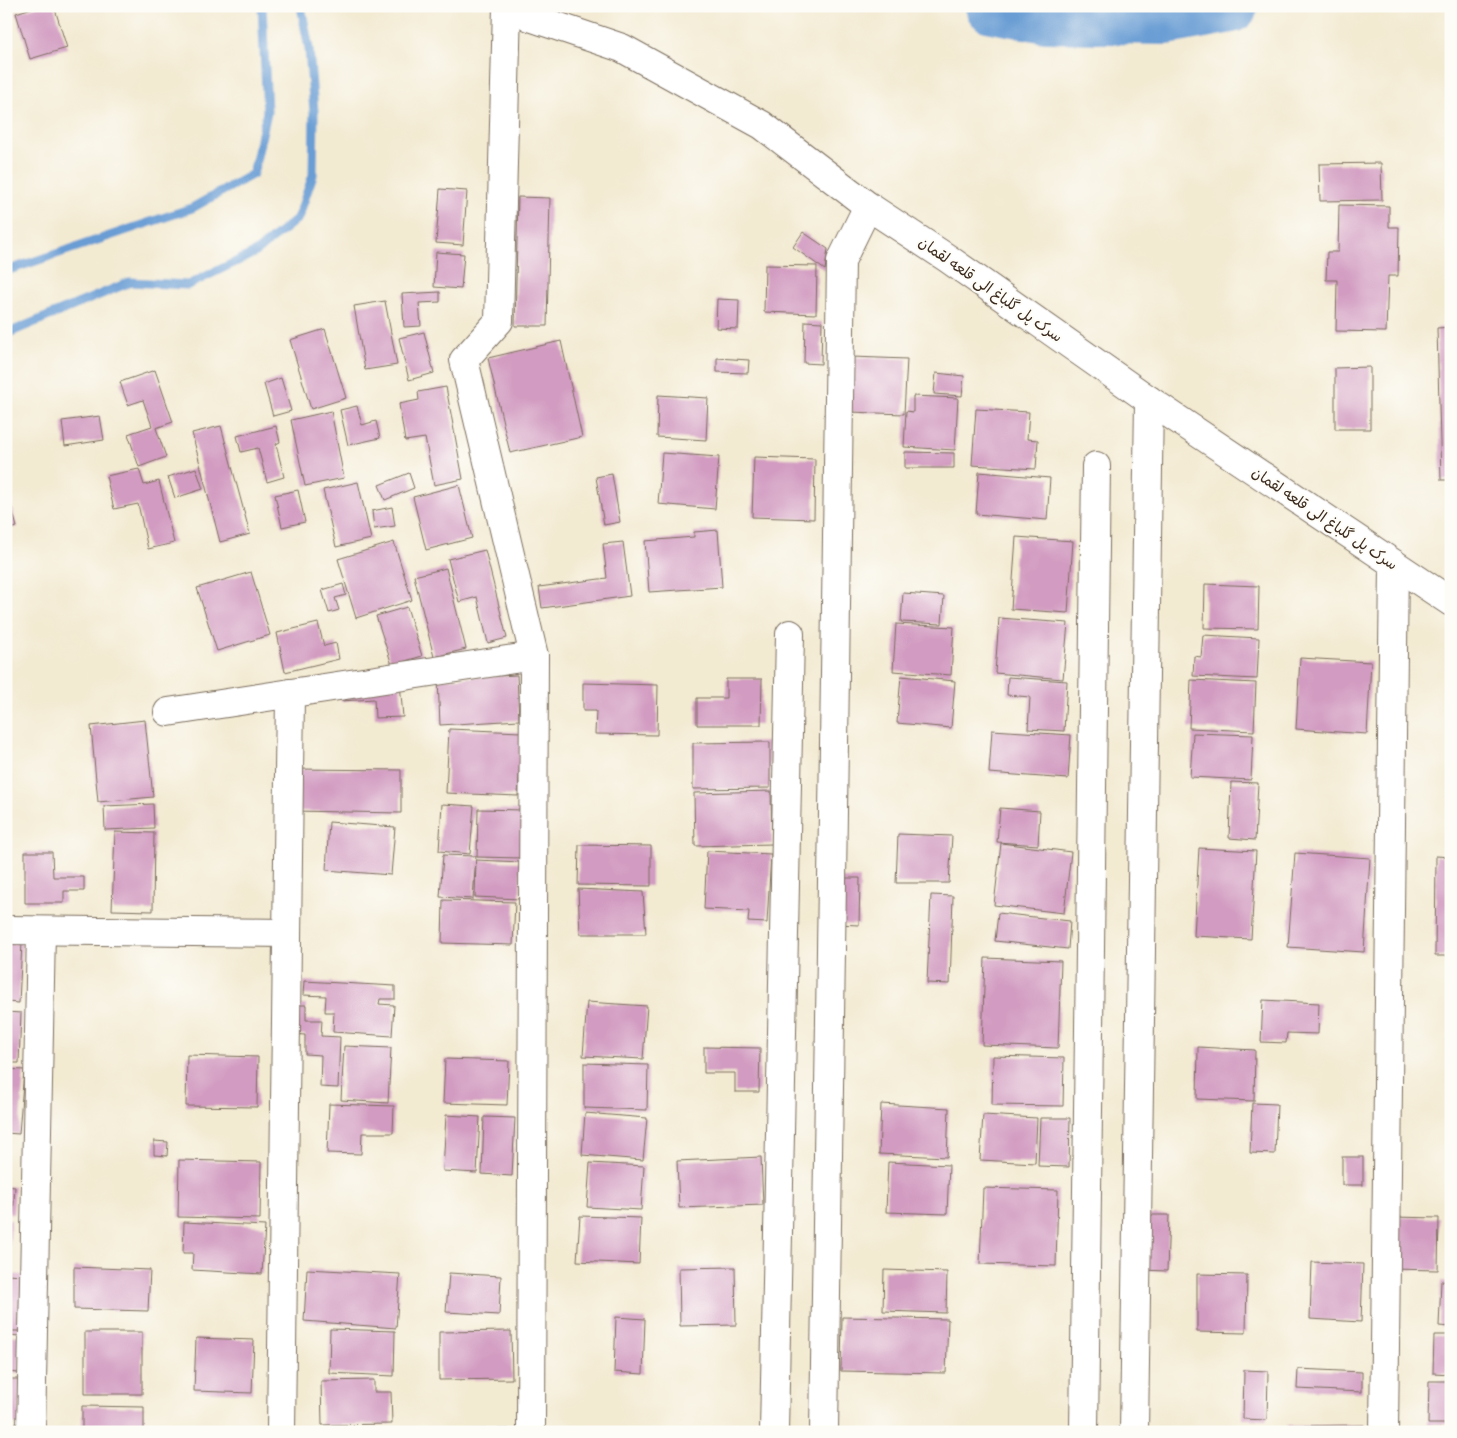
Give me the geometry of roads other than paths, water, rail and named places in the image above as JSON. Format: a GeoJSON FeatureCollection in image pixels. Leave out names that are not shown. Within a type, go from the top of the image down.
{"type":"FeatureCollection","features":[{"type":"Feature","properties":{"kind":"street"},"geometry":{"type":"LineString","coordinates":[[507,6],[499,321],[464,360],[534,656],[531,1432]]}},
{"type":"Feature","properties":{"kind":"street","name":"سرک پل گلباغ الی قلعه لقمان"},"geometry":{"type":"LineString","coordinates":[[517,6],[530,17],[622,48],[762,125],[868,206],[947,258],[1149,400],[1451,602]]}},
{"type":"Feature","properties":{"kind":"street"},"geometry":{"type":"LineString","coordinates":[[824,1432],[841,261],[868,206]]}},
{"type":"Feature","properties":{"kind":"street"},"geometry":{"type":"LineString","coordinates":[[1134,1432],[1149,400]]}},
{"type":"Feature","properties":{"kind":"street"},"geometry":{"type":"LineString","coordinates":[[1084,1432],[1096,466]]}},
{"type":"Feature","properties":{"kind":"street"},"geometry":{"type":"LineString","coordinates":[[1384,1432],[1394,564]]}},
{"type":"Feature","properties":{"kind":"street"},"geometry":{"type":"LineString","coordinates":[[774,1432],[790,634]]}},
{"type":"Feature","properties":{"kind":"street"},"geometry":{"type":"LineString","coordinates":[[168,712],[534,656]]}},
{"type":"Feature","properties":{"kind":"street"},"geometry":{"type":"LineString","coordinates":[[281,1432],[290,693]]}},
{"type":"Feature","properties":{"kind":"street"},"geometry":{"type":"LineString","coordinates":[[6,930],[41,932],[288,933]]}},
{"type":"Feature","properties":{"kind":"street"},"geometry":{"type":"LineString","coordinates":[[30,1432],[41,932]]}},
{"type":"Feature","properties":{"kind":"waterway"},"geometry":{"type":"LineString","coordinates":[[6,271],[192,208],[253,174],[267,112],[262,6]]}},
{"type":"Feature","properties":{"kind":"waterway"},"geometry":{"type":"LineString","coordinates":[[6,334],[130,282],[188,285],[256,252],[298,218],[313,175],[314,112],[309,49],[301,6]]}},
{"type":"Feature","properties":{"kind":"waterway"},"geometry":{"type":"LineString","coordinates":[[992,6],[1046,16],[1167,18],[1231,6]]}}]}
